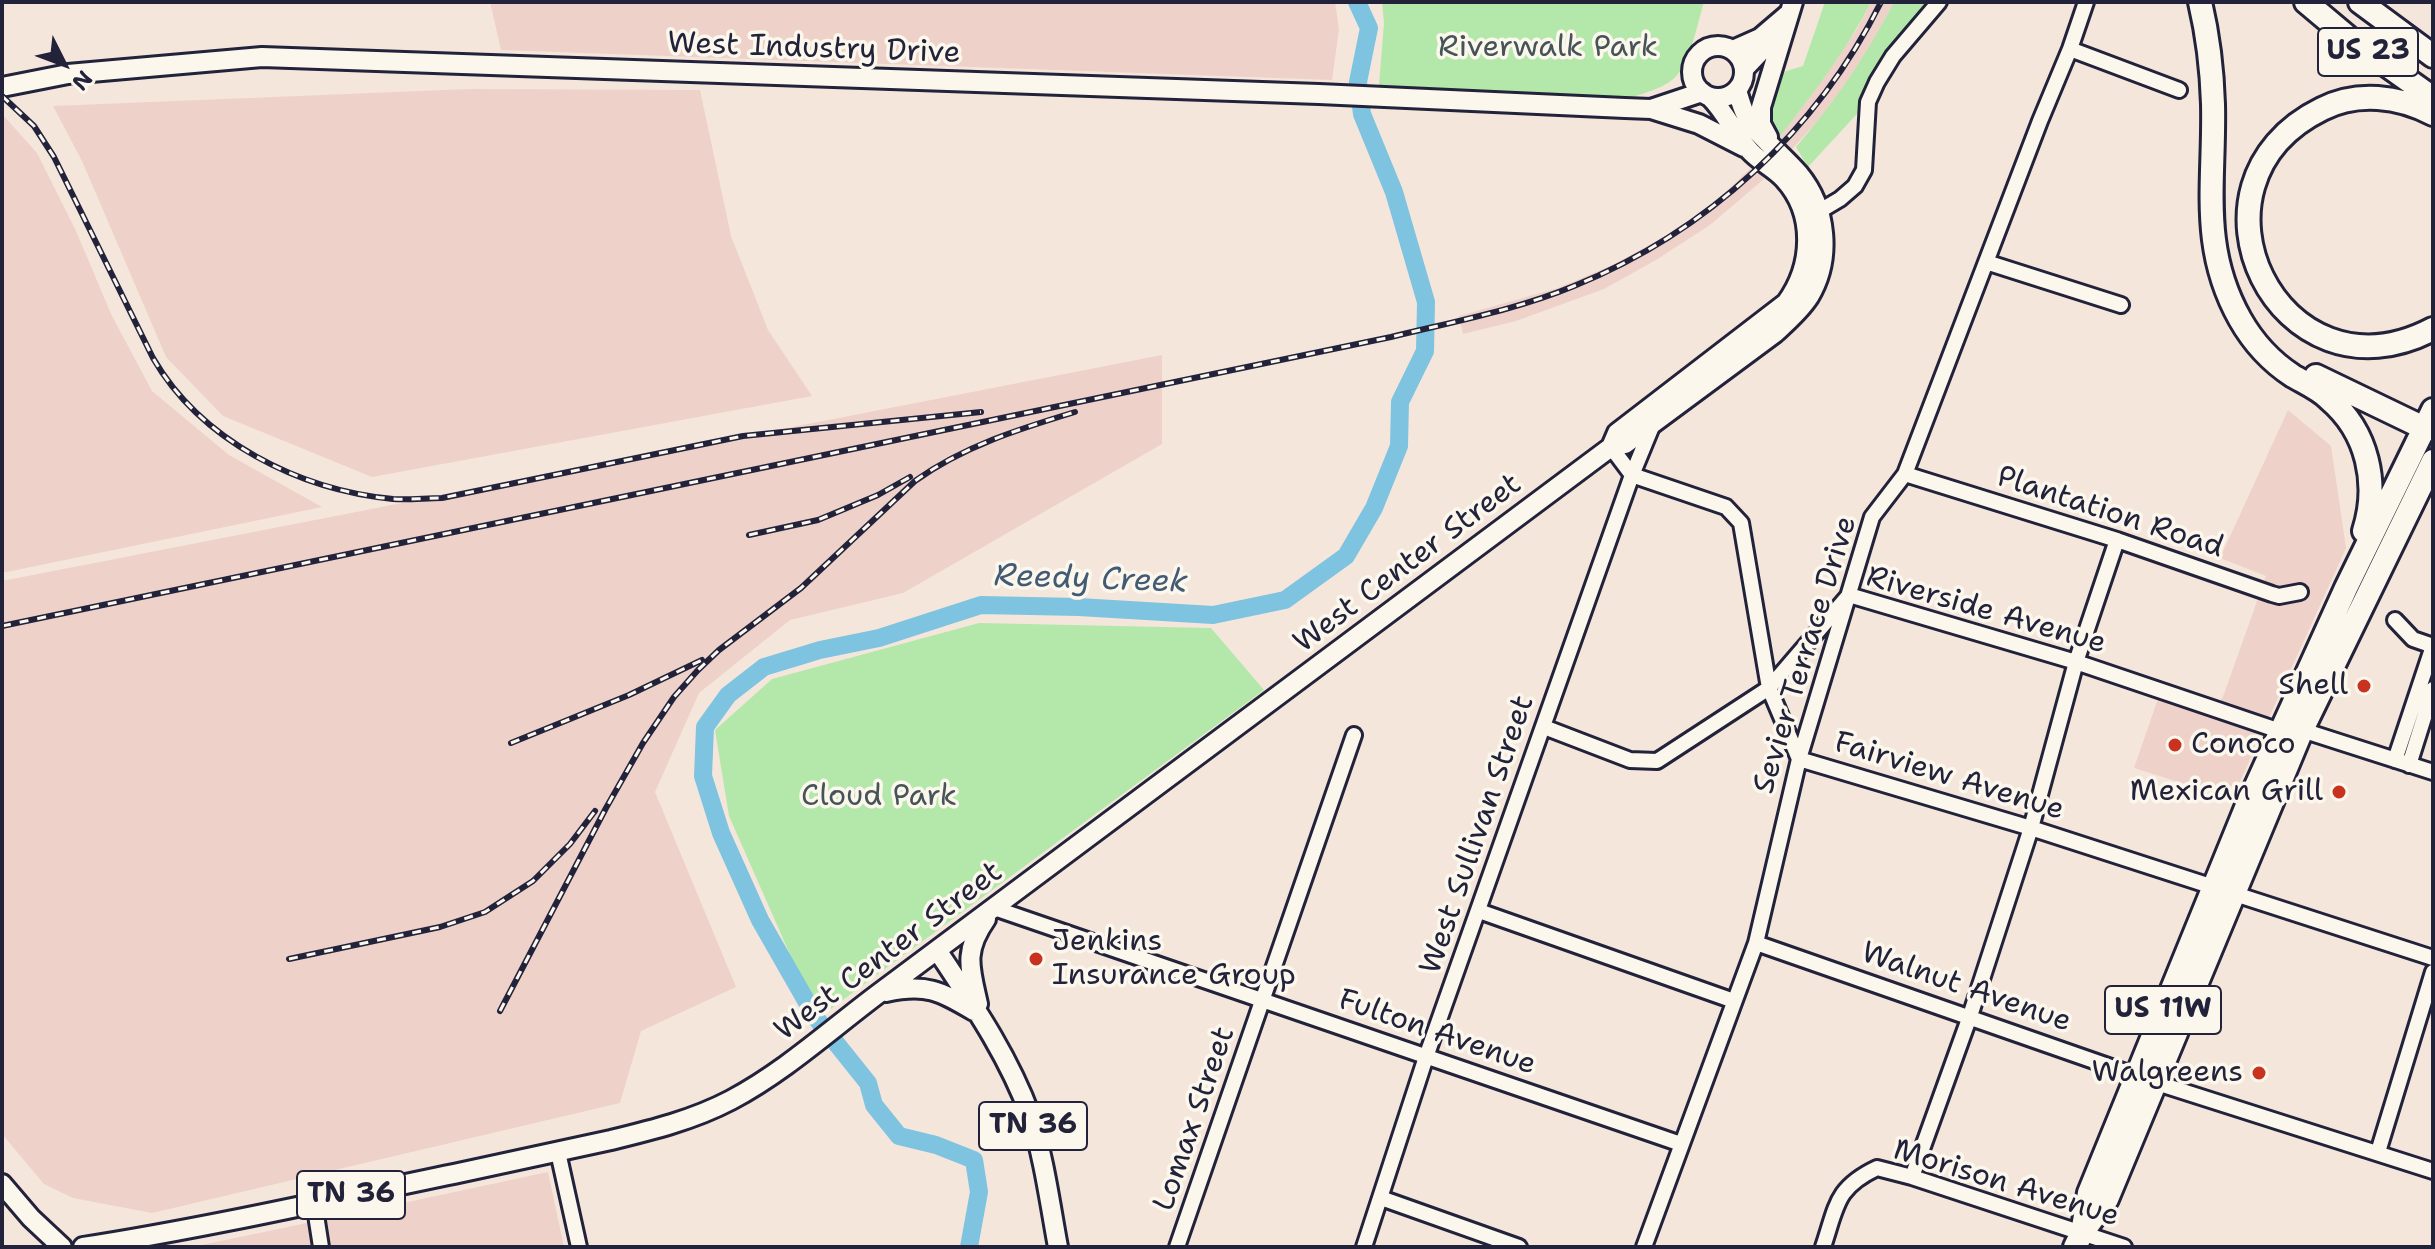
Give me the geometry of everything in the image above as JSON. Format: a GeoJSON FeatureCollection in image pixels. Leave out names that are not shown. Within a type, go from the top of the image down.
{"type":"FeatureCollection","features":[{"type":"Feature","properties":{"kind":"highway"},"geometry":{"type":"LineString","coordinates":[[2200,2],[2207,30],[2212,83],[2212,238],[2227,291],[2256,344],[2269,358],[2338,407],[2356,432],[2371,473],[2370,512],[2346,588]]}},
{"type":"Feature","properties":{"kind":"highway","name":"US 23"},"geometry":{"type":"LineString","coordinates":[[2306,2],[2350,39],[2433,98]]}},
{"type":"Feature","properties":{"kind":"highway"},"geometry":{"type":"LineString","coordinates":[[2360,2],[2433,56]]}},
{"type":"Feature","properties":{"kind":"highway"},"geometry":{"type":"LineString","coordinates":[[2433,114],[2402,101],[2362,98],[2343,101],[2309,115],[2280,140],[2260,169],[2253,188],[2248,223],[2253,259],[2272,296],[2300,324],[2316,334],[2348,344],[2385,346],[2433,329]]}},
{"type":"Feature","properties":{"kind":"highway"},"geometry":{"type":"LineString","coordinates":[[2240,318],[2288,360],[2316,376],[2430,422],[2336,610],[2337,627],[2298,712],[2298,722],[2291,730]]}},
{"type":"Feature","properties":{"kind":"highway","name":"US 11W"},"geometry":{"type":"LineString","coordinates":[[2078,1240],[2107,1199],[2146,1079],[2291,730],[2427,481],[2433,461]]}},
{"type":"Feature","properties":{"kind":"highway","name":"US 11W"},"geometry":{"type":"LineString","coordinates":[[2222,891],[2267,814],[2265,793],[2291,730]]}},
{"type":"Feature","properties":{"kind":"main road"},"geometry":{"type":"LineString","coordinates":[[1733,50],[1760,38],[1790,13]]}},
{"type":"Feature","properties":{"kind":"main road"},"geometry":{"type":"LineString","coordinates":[[1744,69],[1790,13]]}},
{"type":"Feature","properties":{"kind":"main road"},"geometry":{"type":"LineString","coordinates":[[1771,143],[1761,124],[1761,107],[1790,13]]}},
{"type":"Feature","properties":{"kind":"main road"},"geometry":{"type":"LineString","coordinates":[[1722,45],[1733,50],[1741,57],[1744,69],[1743,82],[1729,96],[1706,94],[1695,85],[1693,70],[1696,57],[1712,46],[1722,45]]}},
{"type":"Feature","properties":{"kind":"main road","name":"West Industry Drive"},"geometry":{"type":"LineString","coordinates":[[2,87],[68,74],[262,57],[1319,94],[1651,109],[1706,94]]}},
{"type":"Feature","properties":{"kind":"main road","name":"West Industry Drive"},"geometry":{"type":"LineString","coordinates":[[1625,108],[1649,101],[1679,86],[1693,70]]}},
{"type":"Feature","properties":{"kind":"main road","name":"West Center Street"},"geometry":{"type":"LineString","coordinates":[[1611,447],[1617,433],[1786,303],[1794,292],[1806,261],[1813,195],[1801,176],[1754,129],[1737,90]]}},
{"type":"Feature","properties":{"kind":"main road","name":"West Center Street"},"geometry":{"type":"LineString","coordinates":[[83,1247],[149,1237],[558,1152],[686,1120],[731,1100],[775,1073],[1611,447],[1625,444],[1775,333],[1795,314],[1810,295],[1820,272],[1823,238],[1813,216],[1786,181],[1748,149],[1720,107],[1706,94]]}},
{"type":"Feature","properties":{"kind":"main road"},"geometry":{"type":"LineString","coordinates":[[1651,109],[1699,124],[1748,149]]}},
{"type":"Feature","properties":{"kind":"main road"},"geometry":{"type":"LineString","coordinates":[[980,1015],[968,960],[976,933],[994,908]]}},
{"type":"Feature","properties":{"kind":"main road","name":"TN 36"},"geometry":{"type":"LineString","coordinates":[[937,950],[1006,1059],[1030,1117],[1058,1247]]}},
{"type":"Feature","properties":{"kind":"main road"},"geometry":{"type":"LineString","coordinates":[[878,994],[907,987],[934,990],[980,1015]]}},
{"type":"Feature","properties":{"kind":"main road"},"geometry":{"type":"LineString","coordinates":[[2,1184],[31,1218],[62,1247]]}},
{"type":"Feature","properties":{"kind":"main road"},"geometry":{"type":"LineString","coordinates":[[129,1247],[149,1237]]}},
{"type":"Feature","properties":{"kind":"street"},"geometry":{"type":"LineString","coordinates":[[1813,216],[1855,186],[1864,170],[1868,102],[1872,92],[1893,56],[1939,2]]}},
{"type":"Feature","properties":{"kind":"street","name":"Sevier Terrace Drive"},"geometry":{"type":"LineString","coordinates":[[1644,1247],[1756,943],[1799,759],[1872,517],[1905,474],[2086,2]]}},
{"type":"Feature","properties":{"kind":"street"},"geometry":{"type":"LineString","coordinates":[[2070,49],[2179,90]]}},
{"type":"Feature","properties":{"kind":"street"},"geometry":{"type":"LineString","coordinates":[[1986,262],[2121,305]]}},
{"type":"Feature","properties":{"kind":"street","name":"West Sullivan Street"},"geometry":{"type":"LineString","coordinates":[[1364,1247],[1426,1057],[1653,423]]}},
{"type":"Feature","properties":{"kind":"street"},"geometry":{"type":"LineString","coordinates":[[1611,447],[1632,475]]}},
{"type":"Feature","properties":{"kind":"street","name":"Plantation Road"},"geometry":{"type":"LineString","coordinates":[[1905,474],[2117,540],[2272,594],[2279,596],[2300,592]]}},
{"type":"Feature","properties":{"kind":"street","name":"Fairview Avenue"},"geometry":{"type":"LineString","coordinates":[[1632,475],[1726,507],[1741,523],[1769,688],[1799,759],[2031,828],[2433,958]]}},
{"type":"Feature","properties":{"kind":"street"},"geometry":{"type":"LineString","coordinates":[[1912,1177],[1970,1016],[2031,828],[2076,662],[2117,540]]}},
{"type":"Feature","properties":{"kind":"street","name":"Riverside Avenue"},"geometry":{"type":"LineString","coordinates":[[1544,727],[1630,760],[1657,761],[1769,688],[1849,595],[2433,772]]}},
{"type":"Feature","properties":{"kind":"street"},"geometry":{"type":"LineString","coordinates":[[2395,620],[2413,639],[2433,646],[2402,762]]}},
{"type":"Feature","properties":{"kind":"street"},"geometry":{"type":"LineString","coordinates":[[2402,762],[2433,689]]}},
{"type":"Feature","properties":{"kind":"street","name":"Lomax Street"},"geometry":{"type":"LineString","coordinates":[[1177,1247],[1354,735]]}},
{"type":"Feature","properties":{"kind":"street","name":"Fulton Avenue"},"geometry":{"type":"LineString","coordinates":[[994,908],[1681,1144]]}},
{"type":"Feature","properties":{"kind":"street"},"geometry":{"type":"LineString","coordinates":[[1479,911],[1734,1001]]}},
{"type":"Feature","properties":{"kind":"street","name":"Walnut Avenue"},"geometry":{"type":"LineString","coordinates":[[1756,943],[2146,1079],[2433,1171]]}},
{"type":"Feature","properties":{"kind":"street"},"geometry":{"type":"LineString","coordinates":[[2378,1152],[2433,972]]}},
{"type":"Feature","properties":{"kind":"street"},"geometry":{"type":"LineString","coordinates":[[558,1152],[579,1247]]}},
{"type":"Feature","properties":{"kind":"street","name":"Morison Avenue"},"geometry":{"type":"LineString","coordinates":[[1823,1247],[1846,1187],[1877,1168],[1912,1177],[2078,1240],[2124,1247]]}},
{"type":"Feature","properties":{"kind":"street"},"geometry":{"type":"LineString","coordinates":[[1381,1198],[1519,1247]]}},
{"type":"Feature","properties":{"kind":"street"},"geometry":{"type":"LineString","coordinates":[[314,1202],[321,1247]]}},
{"type":"Feature","properties":{"kind":"shaded area"},"geometry":{"type":"Polygon","coordinates":[[[490,2],[1335,2],[1339,29],[1332,80],[501,50],[490,2]]]}},
{"type":"Feature","properties":{"kind":"shaded area"},"geometry":{"type":"Polygon","coordinates":[[[1871,2],[1894,2],[1869,50],[1832,105],[1784,158],[1774,144],[1857,29],[1871,2]]]}},
{"type":"Feature","properties":{"kind":"shaded area"},"geometry":{"type":"Polygon","coordinates":[[[469,89],[700,90],[731,236],[768,330],[812,396],[372,477],[223,416],[166,357],[82,161],[53,106],[469,89]]]}},
{"type":"Feature","properties":{"kind":"shaded area"},"geometry":{"type":"Polygon","coordinates":[[[2,114],[37,153],[76,231],[112,316],[152,391],[229,455],[322,507],[2,573],[2,114]]]}},
{"type":"Feature","properties":{"kind":"shaded area"},"geometry":{"type":"Polygon","coordinates":[[[1753,166],[1764,179],[1710,225],[1656,260],[1604,289],[1516,321],[1463,334],[1459,316],[1558,288],[1615,264],[1712,205],[1753,166]]]}},
{"type":"Feature","properties":{"kind":"shaded area"},"geometry":{"type":"Polygon","coordinates":[[[1162,355],[1162,444],[903,593],[790,620],[699,693],[655,792],[736,987],[641,1031],[620,1103],[152,1213],[73,1198],[44,1184],[2,1134],[2,581],[1162,355]]]}},
{"type":"Feature","properties":{"kind":"shaded area"},"geometry":{"type":"Polygon","coordinates":[[[2288,410],[2331,446],[2346,548],[2232,799],[2134,768],[2159,696],[2214,715],[2224,694],[2266,576],[2220,558],[2288,410]]]}},
{"type":"Feature","properties":{"kind":"shaded area"},"geometry":{"type":"Polygon","coordinates":[[[548,1172],[564,1247],[192,1247],[403,1203],[548,1172]]]}},
{"type":"Feature","properties":{"kind":"green space","name":"Riverwalk Park"},"geometry":{"type":"Polygon","coordinates":[[[1382,2],[1704,2],[1691,49],[1678,74],[1663,86],[1633,97],[1429,90],[1379,85],[1384,23],[1382,2]]]}},
{"type":"Feature","properties":{"kind":"green space"},"geometry":{"type":"Polygon","coordinates":[[[1825,2],[1871,2],[1838,57],[1774,144],[1761,107],[1780,73],[1803,66],[1825,2]]]}},
{"type":"Feature","properties":{"kind":"green space"},"geometry":{"type":"Polygon","coordinates":[[[1894,2],[1939,2],[1868,102],[1808,167],[1796,147],[1850,78],[1894,2]]]}},
{"type":"Feature","properties":{"kind":"green space","name":"Cloud Park"},"geometry":{"type":"Polygon","coordinates":[[[979,623],[1211,628],[1264,690],[821,1016],[792,959],[729,816],[715,730],[772,679],[979,623]]]}},
{"type":"Feature","properties":{"kind":"waterway","name":"Reedy Creek"},"geometry":{"type":"LineString","coordinates":[[969,1247],[979,1192],[974,1160],[936,1145],[899,1136],[874,1105],[868,1083],[816,1018],[760,920],[721,833],[703,776],[705,727],[728,695],[764,667],[820,650],[879,638],[981,605],[1213,615],[1285,600],[1346,556],[1374,508],[1399,446],[1400,402],[1425,351],[1426,302],[1394,192],[1362,114],[1358,82],[1369,28],[1357,2]]}},
{"type":"Feature","properties":{"kind":"railway"},"geometry":{"type":"LineString","coordinates":[[2,626],[1391,337],[1530,302],[1623,264],[1713,206],[1753,172],[1791,134],[1825,93],[1855,49],[1881,2]]}},
{"type":"Feature","properties":{"kind":"railway"},"geometry":{"type":"LineString","coordinates":[[2,96],[34,126],[54,157],[153,358],[173,388],[225,437],[288,472],[323,485],[393,499],[442,498],[743,436],[981,412]]}},
{"type":"Feature","properties":{"kind":"railway"},"geometry":{"type":"LineString","coordinates":[[500,1011],[643,743],[674,697],[698,670],[719,650],[801,588],[915,481],[972,448],[1075,412]]}},
{"type":"Feature","properties":{"kind":"railway"},"geometry":{"type":"LineString","coordinates":[[749,535],[818,520],[878,495],[910,477]]}},
{"type":"Feature","properties":{"kind":"railway"},"geometry":{"type":"LineString","coordinates":[[511,743],[629,695],[702,660]]}},
{"type":"Feature","properties":{"kind":"railway"},"geometry":{"type":"LineString","coordinates":[[289,959],[440,927],[485,912],[533,881],[570,844],[595,811]]}},
{"type":"Feature","properties":{"kind":"place","name":"Shell"},"geometry":{"type":"Point","coordinates":[2364,686]}},
{"type":"Feature","properties":{"kind":"place","name":"Conoco"},"geometry":{"type":"Point","coordinates":[2175,745]}},
{"type":"Feature","properties":{"kind":"place","name":"Mexican Grill"},"geometry":{"type":"Point","coordinates":[2339,792]}},
{"type":"Feature","properties":{"kind":"place","name":"Jenkins Insurance Group"},"geometry":{"type":"Point","coordinates":[1036,959]}},
{"type":"Feature","properties":{"kind":"place","name":"Walgreens"},"geometry":{"type":"Point","coordinates":[2259,1073]}}]}
